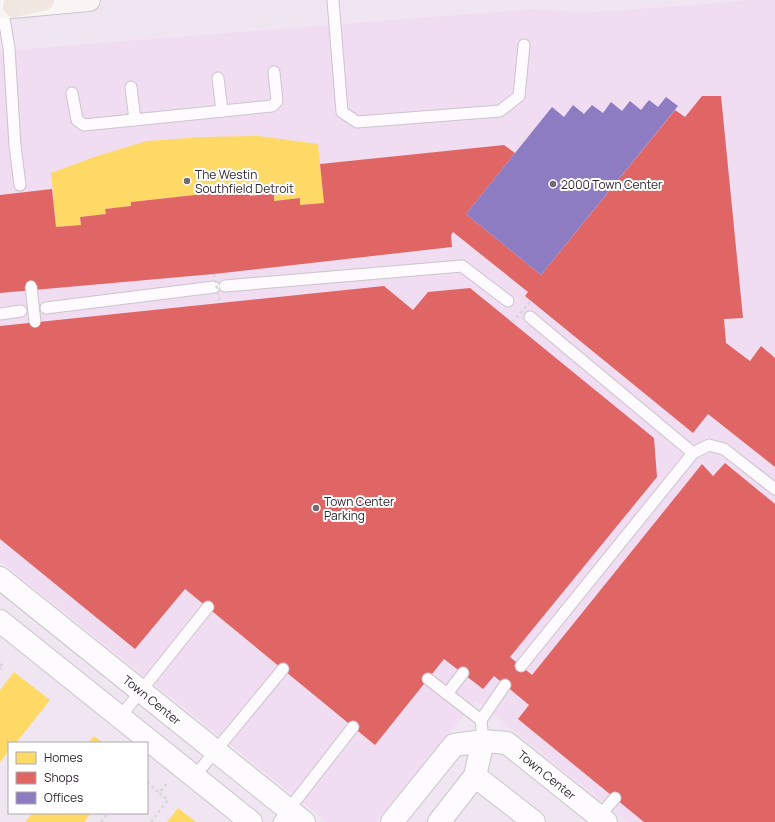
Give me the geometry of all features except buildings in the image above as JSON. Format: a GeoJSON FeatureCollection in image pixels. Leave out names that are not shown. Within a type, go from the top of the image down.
{"type":"FeatureCollection","features":[{"type":"Feature","properties":{"kind":"highway"},"geometry":{"type":"LineString","coordinates":[[5,7],[43,0]]}},
{"type":"Feature","properties":{"kind":"main road"},"geometry":{"type":"LineString","coordinates":[[5,7],[89,0]]}},
{"type":"Feature","properties":{"kind":"street","name":"Town Center"},"geometry":{"type":"LineString","coordinates":[[0,578],[215,751],[291,818]]}},
{"type":"Feature","properties":{"kind":"street"},"geometry":{"type":"LineString","coordinates":[[0,621],[251,822]]}},
{"type":"Feature","properties":{"kind":"street","name":"Town Center"},"geometry":{"type":"LineString","coordinates":[[392,822],[454,745],[482,730],[507,743],[600,820]]}},
{"type":"Feature","properties":{"kind":"street"},"geometry":{"type":"LineString","coordinates":[[438,822],[475,776],[482,730]]}},
{"type":"Feature","properties":{"kind":"street"},"geometry":{"type":"LineString","coordinates":[[475,776],[534,822]]}},
{"type":"Feature","properties":{"kind":"lane"},"geometry":{"type":"LineString","coordinates":[[333,0],[342,112],[357,122],[500,111],[518,96],[524,46]]}},
{"type":"Feature","properties":{"kind":"lane"},"geometry":{"type":"LineString","coordinates":[[5,7],[15,146],[20,185]]}},
{"type":"Feature","properties":{"kind":"lane"},"geometry":{"type":"LineString","coordinates":[[72,93],[77,120],[84,126],[272,106],[277,101],[274,72]]}},
{"type":"Feature","properties":{"kind":"lane"},"geometry":{"type":"LineString","coordinates":[[218,78],[222,111]]}},
{"type":"Feature","properties":{"kind":"lane"},"geometry":{"type":"LineString","coordinates":[[131,87],[135,120]]}},
{"type":"Feature","properties":{"kind":"lane"},"geometry":{"type":"LineString","coordinates":[[0,101],[12,99]]}},
{"type":"Feature","properties":{"kind":"lane"},"geometry":{"type":"LineString","coordinates":[[46,308],[220,287],[462,266],[508,301]]}},
{"type":"Feature","properties":{"kind":"lane"},"geometry":{"type":"LineString","coordinates":[[31,286],[35,322]]}},
{"type":"Feature","properties":{"kind":"lane"},"geometry":{"type":"LineString","coordinates":[[0,314],[21,311]]}},
{"type":"Feature","properties":{"kind":"lane"},"geometry":{"type":"LineString","coordinates":[[530,317],[693,453]]}},
{"type":"Feature","properties":{"kind":"lane"},"geometry":{"type":"LineString","coordinates":[[521,666],[693,453],[709,445],[724,449],[775,489]]}},
{"type":"Feature","properties":{"kind":"lane"},"geometry":{"type":"LineString","coordinates":[[120,717],[208,608]]}},
{"type":"Feature","properties":{"kind":"lane"},"geometry":{"type":"LineString","coordinates":[[194,777],[283,669]]}},
{"type":"Feature","properties":{"kind":"lane"},"geometry":{"type":"LineString","coordinates":[[447,694],[463,673]]}},
{"type":"Feature","properties":{"kind":"lane"},"geometry":{"type":"LineString","coordinates":[[428,679],[447,694],[482,730],[505,685]]}},
{"type":"Feature","properties":{"kind":"lane"},"geometry":{"type":"LineString","coordinates":[[291,818],[353,727]]}},
{"type":"Feature","properties":{"kind":"lane"},"geometry":{"type":"LineString","coordinates":[[600,820],[615,798]]}},
{"type":"Feature","properties":{"kind":"path"},"geometry":{"type":"LineString","coordinates":[[214,274],[220,303]]}},
{"type":"Feature","properties":{"kind":"path"},"geometry":{"type":"LineString","coordinates":[[512,322],[531,302]]}},
{"type":"Feature","properties":{"kind":"path"},"geometry":{"type":"LineString","coordinates":[[0,664],[3,666],[0,669]]}},
{"type":"Feature","properties":{"kind":"path"},"geometry":{"type":"LineString","coordinates":[[159,793],[173,776]]}},
{"type":"Feature","properties":{"kind":"path"},"geometry":{"type":"LineString","coordinates":[[148,783],[168,800],[151,822]]}},
{"type":"Feature","properties":{"kind":"path"},"geometry":{"type":"LineString","coordinates":[[101,822],[107,814]]}},
{"type":"Feature","properties":{"kind":"shaded area"},"geometry":{"type":"Polygon","coordinates":[[[753,0],[775,0],[775,822],[627,822],[476,700],[376,822],[327,822],[0,561],[0,51],[531,9],[581,12],[614,11],[753,0]]]}},
{"type":"Feature","properties":{"kind":"place","name":"The Westin Southfield Detroit"},"geometry":{"type":"Point","coordinates":[187,181]}},
{"type":"Feature","properties":{"kind":"place","name":"2000 Town Center"},"geometry":{"type":"Point","coordinates":[553,184]}},
{"type":"Feature","properties":{"kind":"place","name":"Town Center Parking"},"geometry":{"type":"Point","coordinates":[316,508]}}]}
